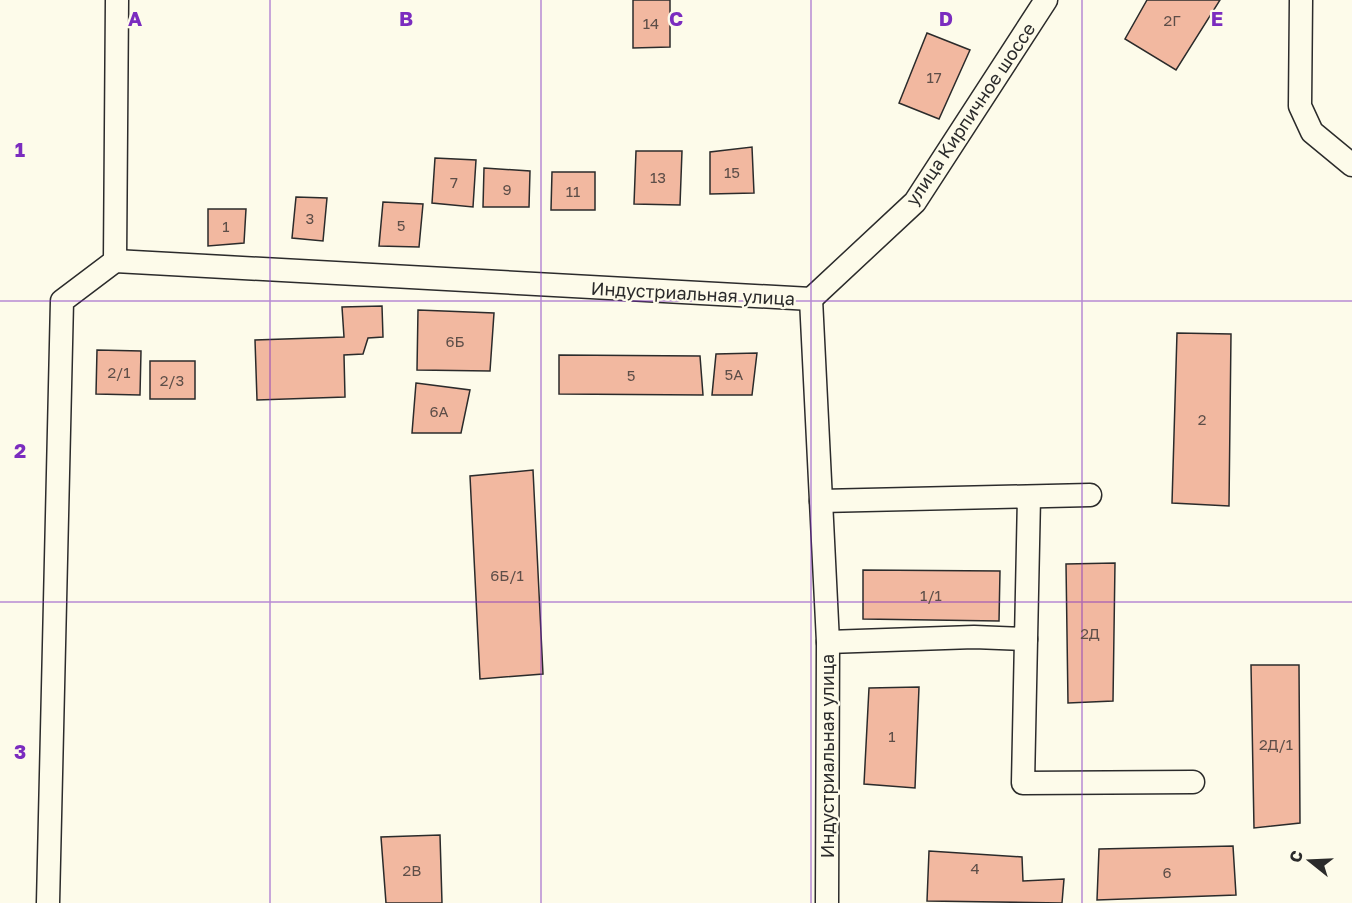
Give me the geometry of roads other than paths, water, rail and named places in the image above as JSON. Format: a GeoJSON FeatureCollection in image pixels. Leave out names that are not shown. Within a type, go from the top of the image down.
{"type":"FeatureCollection","features":[{"type":"Feature","properties":{"kind":"street"},"geometry":{"type":"LineString","coordinates":[[48,903],[62,302],[115,261],[117,0]]}},
{"type":"Feature","properties":{"kind":"street","name":"улица Кирпичное шоссе"},"geometry":{"type":"LineString","coordinates":[[811,299],[915,202],[1046,0]]}},
{"type":"Feature","properties":{"kind":"street"},"geometry":{"type":"LineString","coordinates":[[1300,0],[1300,106],[1312,132],[1352,165]]}},
{"type":"Feature","properties":{"kind":"street","name":"Индустриальная улица"},"geometry":{"type":"LineString","coordinates":[[115,261],[811,299],[828,642],[827,903]]}},
{"type":"Feature","properties":{"kind":"street"},"geometry":{"type":"LineString","coordinates":[[821,501],[1090,495]]}},
{"type":"Feature","properties":{"kind":"street"},"geometry":{"type":"LineString","coordinates":[[1029,497],[1023,783],[1193,782]]}},
{"type":"Feature","properties":{"kind":"street"},"geometry":{"type":"LineString","coordinates":[[828,642],[974,637],[1026,639]]}}]}
